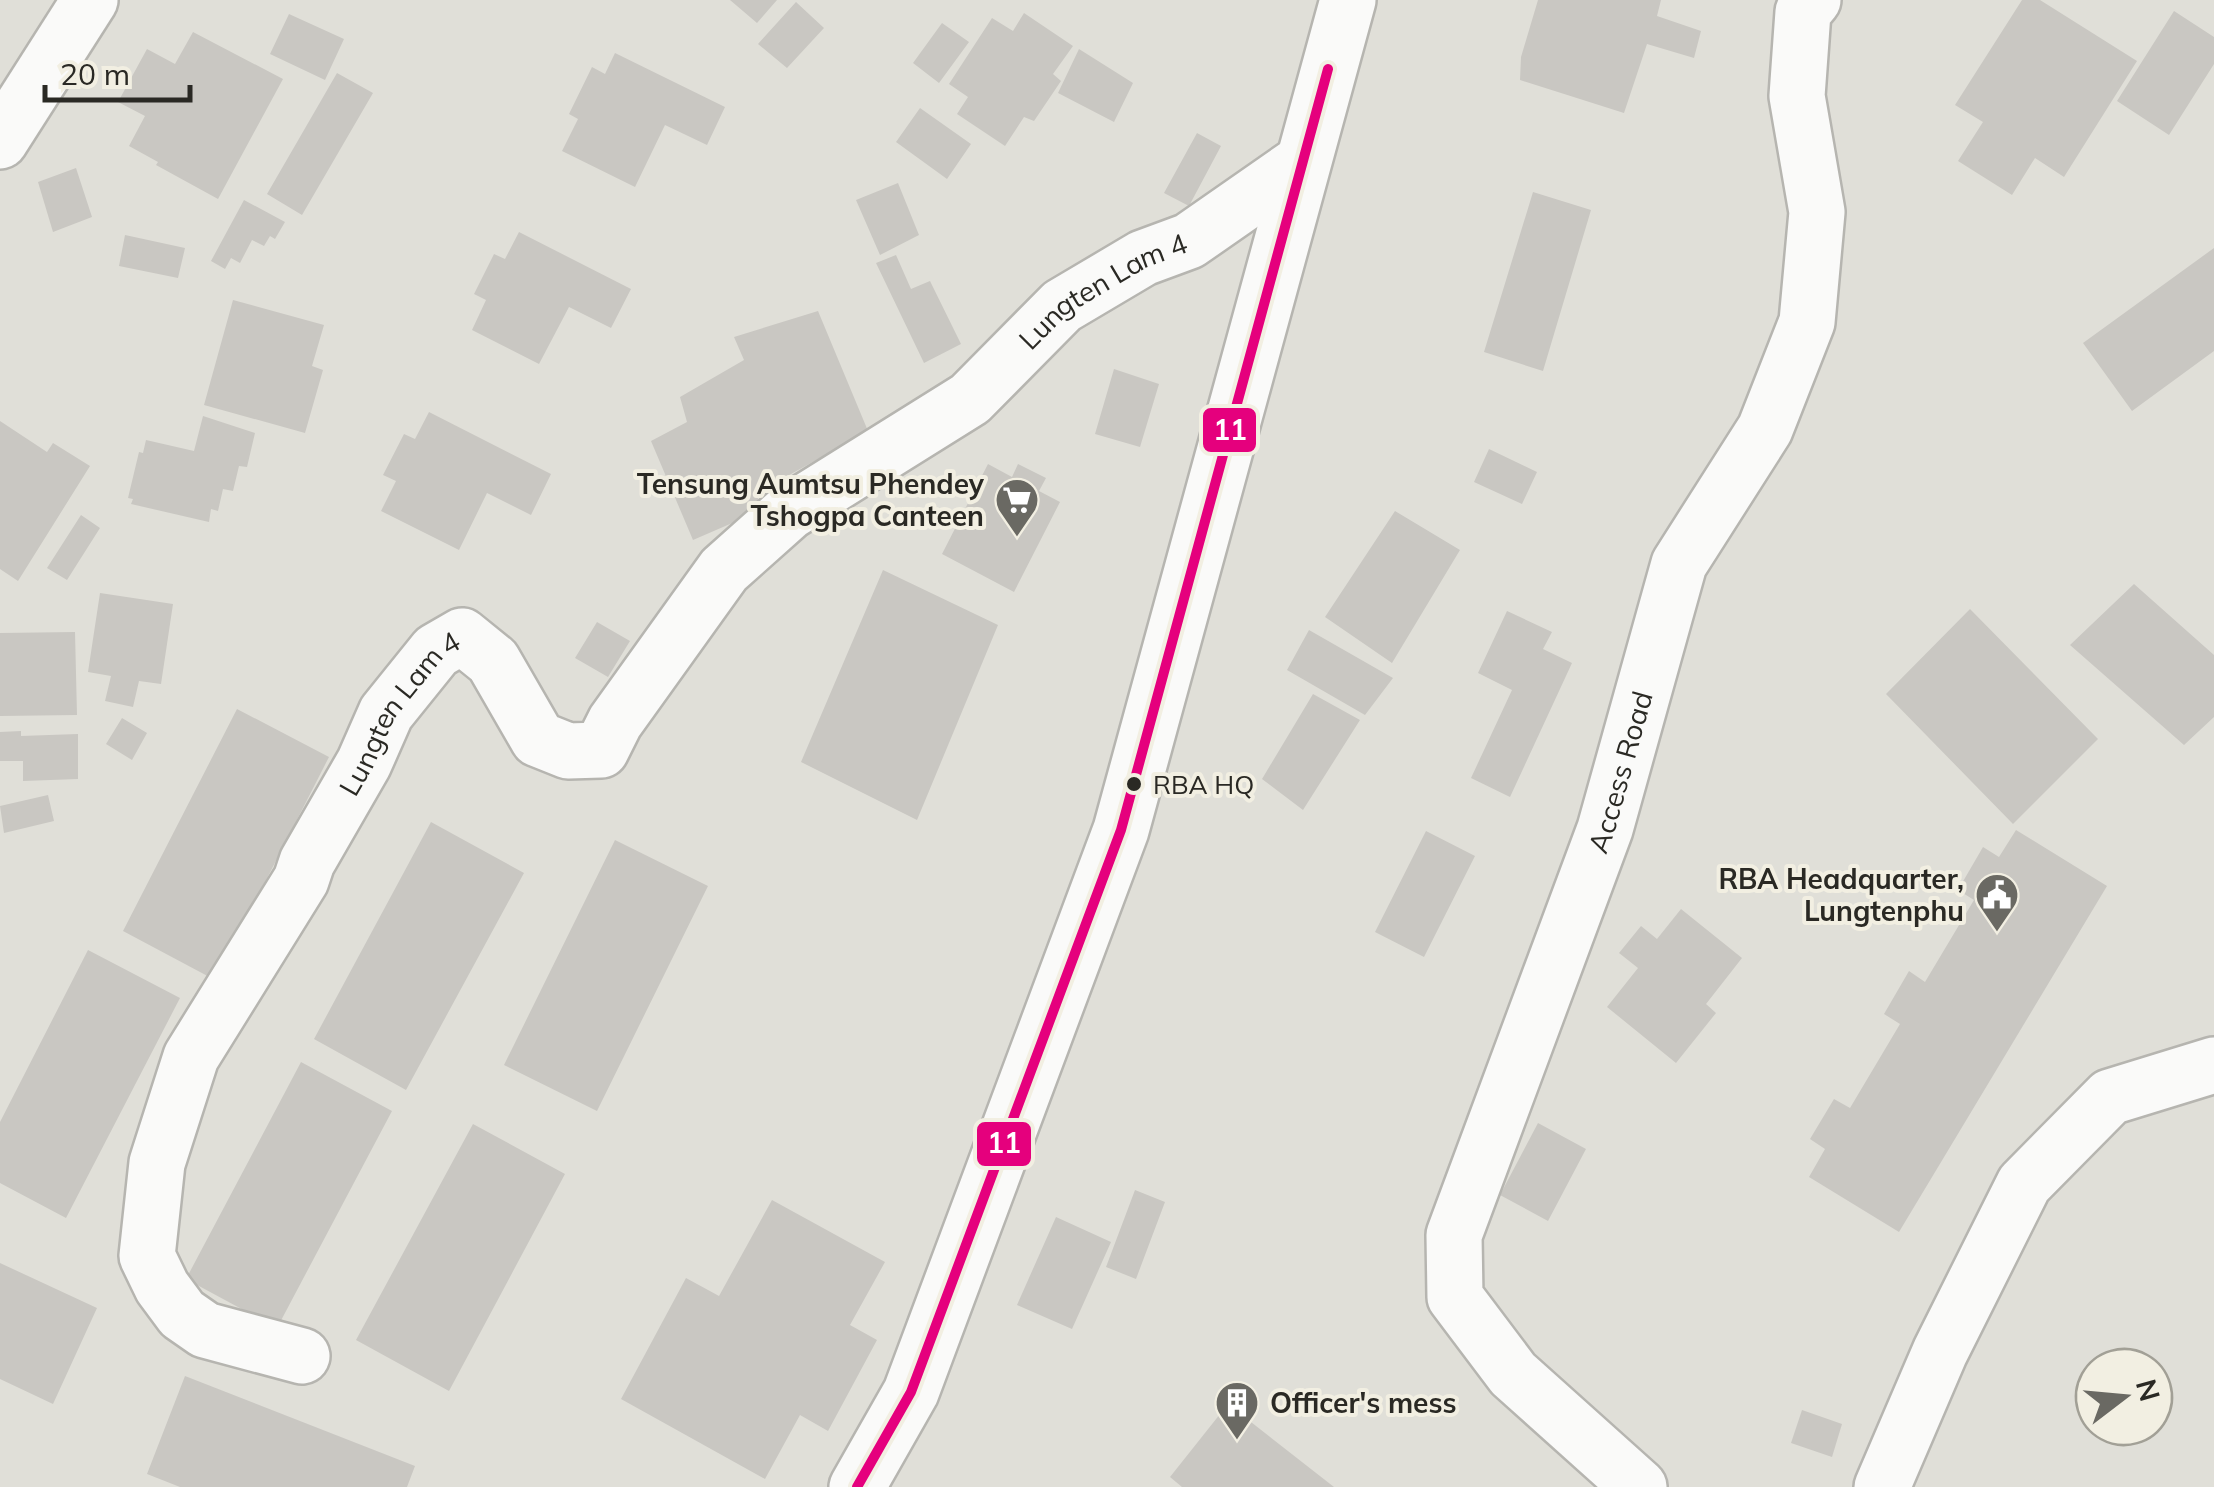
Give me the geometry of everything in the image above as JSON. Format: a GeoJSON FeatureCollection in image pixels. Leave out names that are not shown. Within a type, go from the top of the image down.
{"type":"FeatureCollection","features":[{"type":"Feature","properties":{"kind":"street"},"geometry":{"type":"LineString","coordinates":[[0,141],[90,0]]}},
{"type":"Feature","properties":{"kind":"street"},"geometry":{"type":"LineString","coordinates":[[856,1487],[911,1392],[1121,830],[1348,0]]}},
{"type":"Feature","properties":{"kind":"street","name":"Access Road"},"geometry":{"type":"LineString","coordinates":[[1639,1487],[1513,1374],[1455,1297],[1454,1234],[1605,830],[1679,564],[1765,429],[1806,322],[1817,212],[1797,96],[1803,12],[1813,0]]}},
{"type":"Feature","properties":{"kind":"street","name":"Lungten Lam 4"},"geometry":{"type":"LineString","coordinates":[[302,1356],[205,1330],[182,1314],[147,1256],[156,1163],[191,1058],[301,880],[307,862],[364,763],[386,712],[436,650],[462,636],[493,661],[538,738],[568,751],[601,750],[615,722],[724,570],[789,512],[970,399],[1062,306],[1143,258],[1190,240],[1301,163]]}},
{"type":"Feature","properties":{"kind":"street"},"geometry":{"type":"LineString","coordinates":[[1882,1487],[1940,1352],[2024,1184],[2110,1097],[2214,1065]]}},
{"type":"Feature","properties":{"kind":"building"},"geometry":{"type":"Polygon","coordinates":[[[730,0],[777,0],[757,23],[730,0]]]}},
{"type":"Feature","properties":{"kind":"building"},"geometry":{"type":"Polygon","coordinates":[[[1538,0],[1661,0],[1657,16],[1701,31],[1694,58],[1647,44],[1624,113],[1520,80],[1521,57],[1538,0]]]}},
{"type":"Feature","properties":{"kind":"building"},"geometry":{"type":"Polygon","coordinates":[[[2022,0],[2040,0],[2137,61],[2064,177],[2035,158],[2012,195],[1958,161],[1983,122],[1955,105],[2022,0]]]}},
{"type":"Feature","properties":{"kind":"building"},"geometry":{"type":"Polygon","coordinates":[[[796,2],[824,28],[787,68],[758,44],[796,2]]]}},
{"type":"Feature","properties":{"kind":"building"},"geometry":{"type":"Polygon","coordinates":[[[2174,11],[2214,37],[2214,64],[2169,135],[2117,101],[2174,11]]]}},
{"type":"Feature","properties":{"kind":"building"},"geometry":{"type":"Polygon","coordinates":[[[1024,13],[1073,46],[1053,74],[1061,81],[1034,121],[1024,117],[1005,146],[957,114],[968,97],[949,84],[992,18],[1013,31],[1024,13]]]}},
{"type":"Feature","properties":{"kind":"building"},"geometry":{"type":"Polygon","coordinates":[[[289,14],[344,39],[325,80],[270,54],[289,14]]]}},
{"type":"Feature","properties":{"kind":"building"},"geometry":{"type":"Polygon","coordinates":[[[942,23],[969,42],[939,83],[913,63],[942,23]]]}},
{"type":"Feature","properties":{"kind":"building"},"geometry":{"type":"Polygon","coordinates":[[[193,32],[283,79],[218,199],[129,146],[145,116],[118,102],[147,49],[175,64],[193,32]]]}},
{"type":"Feature","properties":{"kind":"building"},"geometry":{"type":"Polygon","coordinates":[[[1079,49],[1133,83],[1114,122],[1058,93],[1079,49]]]}},
{"type":"Feature","properties":{"kind":"building"},"geometry":{"type":"Polygon","coordinates":[[[615,53],[725,107],[707,145],[665,125],[635,187],[562,151],[578,119],[569,114],[592,67],[605,74],[615,53]]]}},
{"type":"Feature","properties":{"kind":"building"},"geometry":{"type":"Polygon","coordinates":[[[337,73],[373,93],[302,215],[267,194],[337,73]]]}},
{"type":"Feature","properties":{"kind":"building"},"geometry":{"type":"Polygon","coordinates":[[[920,108],[971,144],[947,179],[896,142],[920,108]]]}},
{"type":"Feature","properties":{"kind":"building"},"geometry":{"type":"Polygon","coordinates":[[[1197,133],[1221,146],[1189,206],[1164,193],[1197,133]]]}},
{"type":"Feature","properties":{"kind":"building"},"geometry":{"type":"Polygon","coordinates":[[[76,168],[92,217],[53,232],[38,182],[76,168]]]}},
{"type":"Feature","properties":{"kind":"building"},"geometry":{"type":"Polygon","coordinates":[[[898,183],[919,235],[880,255],[856,200],[898,183]]]}},
{"type":"Feature","properties":{"kind":"building"},"geometry":{"type":"Polygon","coordinates":[[[1533,192],[1591,210],[1543,371],[1484,352],[1533,192]]]}},
{"type":"Feature","properties":{"kind":"building"},"geometry":{"type":"Polygon","coordinates":[[[244,200],[285,222],[275,239],[270,236],[264,246],[252,240],[240,263],[231,258],[225,269],[211,261],[244,200]]]}},
{"type":"Feature","properties":{"kind":"building"},"geometry":{"type":"Polygon","coordinates":[[[519,232],[631,289],[611,328],[569,307],[539,364],[472,330],[486,300],[474,294],[494,254],[505,259],[519,232]]]}},
{"type":"Feature","properties":{"kind":"building"},"geometry":{"type":"Polygon","coordinates":[[[125,235],[185,248],[178,278],[119,266],[125,235]]]}},
{"type":"Feature","properties":{"kind":"building"},"geometry":{"type":"Polygon","coordinates":[[[2214,248],[2214,351],[2132,411],[2083,343],[2214,248]]]}},
{"type":"Feature","properties":{"kind":"building"},"geometry":{"type":"Polygon","coordinates":[[[896,255],[911,289],[930,281],[961,344],[924,363],[876,263],[896,255]]]}},
{"type":"Feature","properties":{"kind":"building"},"geometry":{"type":"Polygon","coordinates":[[[233,300],[324,325],[312,366],[323,370],[305,433],[204,405],[233,300]]]}},
{"type":"Feature","properties":{"kind":"building"},"geometry":{"type":"Polygon","coordinates":[[[818,311],[868,431],[757,493],[760,511],[693,540],[651,441],[687,422],[680,397],[744,360],[734,337],[818,311]]]}},
{"type":"Feature","properties":{"kind":"building"},"geometry":{"type":"Polygon","coordinates":[[[1114,369],[1159,384],[1140,447],[1095,434],[1114,369]]]}},
{"type":"Feature","properties":{"kind":"building"},"geometry":{"type":"Polygon","coordinates":[[[429,412],[551,474],[531,515],[487,493],[459,550],[381,511],[396,481],[383,475],[404,434],[415,439],[429,412]]]}},
{"type":"Feature","properties":{"kind":"building"},"geometry":{"type":"Polygon","coordinates":[[[203,416],[255,433],[247,467],[239,466],[233,491],[223,489],[218,511],[211,509],[209,522],[131,504],[133,499],[128,498],[139,452],[143,453],[146,440],[194,451],[203,416]]]}},
{"type":"Feature","properties":{"kind":"building"},"geometry":{"type":"Polygon","coordinates":[[[0,421],[47,452],[53,443],[90,466],[18,581],[0,569],[0,421]]]}},
{"type":"Feature","properties":{"kind":"building"},"geometry":{"type":"Polygon","coordinates":[[[1489,449],[1537,472],[1522,504],[1474,482],[1489,449]]]}},
{"type":"Feature","properties":{"kind":"building"},"geometry":{"type":"Polygon","coordinates":[[[988,464],[1012,477],[1018,464],[1046,478],[1039,491],[1060,502],[1014,592],[942,554],[988,464]]]}},
{"type":"Feature","properties":{"kind":"building"},"geometry":{"type":"Polygon","coordinates":[[[1395,511],[1460,550],[1392,663],[1325,617],[1395,511]]]}},
{"type":"Feature","properties":{"kind":"building"},"geometry":{"type":"Polygon","coordinates":[[[81,515],[100,528],[67,580],[47,568],[81,515]]]}},
{"type":"Feature","properties":{"kind":"building"},"geometry":{"type":"Polygon","coordinates":[[[883,570],[998,625],[917,820],[801,762],[883,570]]]}},
{"type":"Feature","properties":{"kind":"building"},"geometry":{"type":"Polygon","coordinates":[[[2134,584],[2214,655],[2214,717],[2184,745],[2070,645],[2134,584]]]}},
{"type":"Feature","properties":{"kind":"building"},"geometry":{"type":"Polygon","coordinates":[[[100,593],[173,604],[161,684],[139,681],[133,707],[105,701],[111,676],[88,672],[100,593]]]}},
{"type":"Feature","properties":{"kind":"building"},"geometry":{"type":"Polygon","coordinates":[[[1970,609],[2098,739],[2013,824],[1886,694],[1970,609]]]}},
{"type":"Feature","properties":{"kind":"building"},"geometry":{"type":"Polygon","coordinates":[[[1507,611],[1552,632],[1543,649],[1572,663],[1510,797],[1471,778],[1512,690],[1478,673],[1507,611]]]}},
{"type":"Feature","properties":{"kind":"building"},"geometry":{"type":"Polygon","coordinates":[[[597,622],[630,641],[608,677],[575,658],[597,622]]]}},
{"type":"Feature","properties":{"kind":"building"},"geometry":{"type":"Polygon","coordinates":[[[1309,630],[1393,678],[1365,715],[1287,670],[1309,630]]]}},
{"type":"Feature","properties":{"kind":"building"},"geometry":{"type":"Polygon","coordinates":[[[75,632],[77,715],[0,716],[0,633],[75,632]]]}},
{"type":"Feature","properties":{"kind":"building"},"geometry":{"type":"Polygon","coordinates":[[[1313,694],[1360,720],[1303,810],[1262,779],[1313,694]]]}},
{"type":"Feature","properties":{"kind":"building"},"geometry":{"type":"Polygon","coordinates":[[[237,709],[329,757],[215,980],[123,931],[237,709]]]}},
{"type":"Feature","properties":{"kind":"building"},"geometry":{"type":"Polygon","coordinates":[[[122,718],[147,733],[132,760],[106,744],[122,718]]]}},
{"type":"Feature","properties":{"kind":"building"},"geometry":{"type":"Polygon","coordinates":[[[21,731],[21,736],[78,734],[78,779],[23,781],[23,761],[0,761],[0,732],[21,731]]]}},
{"type":"Feature","properties":{"kind":"building"},"geometry":{"type":"Polygon","coordinates":[[[48,795],[54,821],[4,833],[0,806],[48,795]]]}},
{"type":"Feature","properties":{"kind":"building"},"geometry":{"type":"Polygon","coordinates":[[[431,822],[524,873],[406,1090],[314,1039],[431,822]]]}},
{"type":"Feature","properties":{"kind":"building"},"geometry":{"type":"Polygon","coordinates":[[[2016,830],[2107,886],[1899,1232],[1809,1177],[1825,1149],[1810,1139],[1834,1099],[1850,1108],[1900,1024],[1884,1014],[1909,971],[1925,982],[1974,900],[1958,890],[1983,847],[1999,857],[2016,830]]]}},
{"type":"Feature","properties":{"kind":"building"},"geometry":{"type":"Polygon","coordinates":[[[1426,831],[1475,856],[1424,957],[1375,932],[1426,831]]]}},
{"type":"Feature","properties":{"kind":"building"},"geometry":{"type":"Polygon","coordinates":[[[615,840],[708,886],[597,1111],[504,1065],[615,840]]]}},
{"type":"Feature","properties":{"kind":"building"},"geometry":{"type":"Polygon","coordinates":[[[1681,909],[1742,958],[1706,1004],[1716,1013],[1676,1063],[1607,1007],[1638,968],[1619,953],[1641,926],[1657,939],[1681,909]]]}},
{"type":"Feature","properties":{"kind":"building"},"geometry":{"type":"Polygon","coordinates":[[[88,950],[180,998],[66,1218],[0,1183],[0,1122],[88,950]]]}},
{"type":"Feature","properties":{"kind":"building"},"geometry":{"type":"Polygon","coordinates":[[[301,1062],[392,1111],[277,1328],[186,1279],[301,1062]]]}},
{"type":"Feature","properties":{"kind":"building"},"geometry":{"type":"Polygon","coordinates":[[[1538,1123],[1586,1149],[1548,1221],[1500,1195],[1538,1123]]]}},
{"type":"Feature","properties":{"kind":"building"},"geometry":{"type":"Polygon","coordinates":[[[473,1124],[565,1174],[449,1391],[356,1340],[473,1124]]]}},
{"type":"Feature","properties":{"kind":"building"},"geometry":{"type":"Polygon","coordinates":[[[1135,1190],[1165,1202],[1136,1279],[1106,1267],[1135,1190]]]}},
{"type":"Feature","properties":{"kind":"building"},"geometry":{"type":"Polygon","coordinates":[[[772,1200],[885,1262],[850,1325],[877,1340],[828,1431],[800,1415],[765,1479],[621,1399],[686,1278],[719,1296],[772,1200]]]}},
{"type":"Feature","properties":{"kind":"building"},"geometry":{"type":"Polygon","coordinates":[[[1056,1217],[1111,1242],[1072,1329],[1017,1305],[1056,1217]]]}},
{"type":"Feature","properties":{"kind":"building"},"geometry":{"type":"Polygon","coordinates":[[[0,1263],[97,1308],[53,1404],[0,1379],[0,1263]]]}},
{"type":"Feature","properties":{"kind":"building"},"geometry":{"type":"Polygon","coordinates":[[[185,1376],[415,1466],[407,1487],[180,1487],[147,1474],[185,1376]]]}},
{"type":"Feature","properties":{"kind":"building","name":"Officer's mess"},"geometry":{"type":"Polygon","coordinates":[[[1228,1404],[1334,1487],[1182,1487],[1170,1477],[1228,1404]]]}},
{"type":"Feature","properties":{"kind":"building"},"geometry":{"type":"Polygon","coordinates":[[[1802,1410],[1842,1424],[1832,1457],[1791,1443],[1802,1410]]]}},
{"type":"Feature","properties":{"kind":"transit line","name":"11"},"geometry":{"type":"LineString","coordinates":[[857,1487],[911,1392],[1121,830],[1328,69]]}},
{"type":"Feature","properties":{"kind":"place","name":"Tensung Aumtsu Phendey Tshogpa Canteen"},"geometry":{"type":"Point","coordinates":[1017,538]}},
{"type":"Feature","properties":{"kind":"place","name":"RBA HQ"},"geometry":{"type":"Point","coordinates":[1134,784]}},
{"type":"Feature","properties":{"kind":"place","name":"RBA Headquarter, Lungtenphu"},"geometry":{"type":"Point","coordinates":[1997,933]}},
{"type":"Feature","properties":{"kind":"place","name":"Officer's mess"},"geometry":{"type":"Point","coordinates":[1237,1441]}}]}
